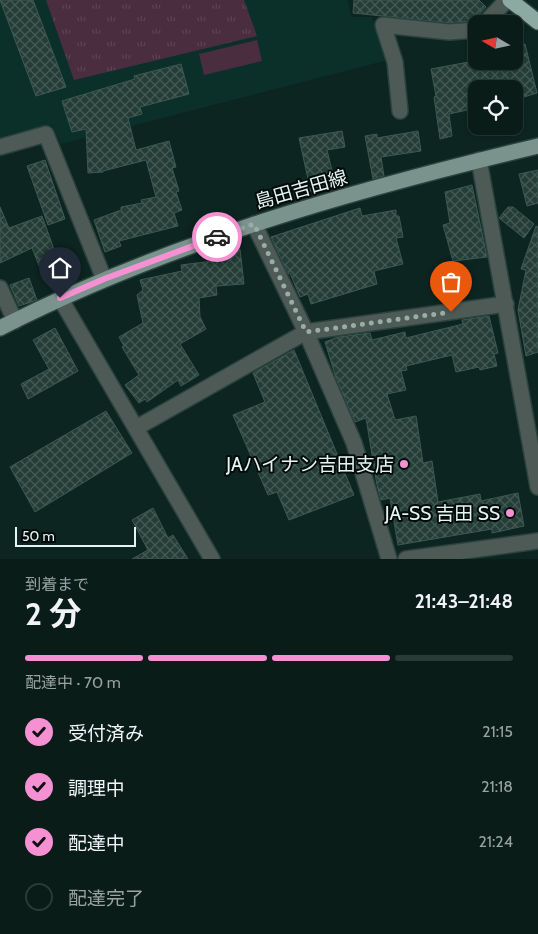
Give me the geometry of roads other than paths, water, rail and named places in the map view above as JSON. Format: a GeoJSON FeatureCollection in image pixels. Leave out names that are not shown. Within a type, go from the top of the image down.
{"type":"FeatureCollection","features":[{"type":"Feature","properties":{"kind":"highway"},"geometry":{"type":"LineString","coordinates":[[513,2],[538,22]]}},
{"type":"Feature","properties":{"kind":"main road","name":"島田吉田線"},"geometry":{"type":"LineString","coordinates":[[0,328],[60,298],[104,279],[254,224],[417,176],[538,146]]}},
{"type":"Feature","properties":{"kind":"street"},"geometry":{"type":"LineString","coordinates":[[496,15],[513,2]]}},
{"type":"Feature","properties":{"kind":"street"},"geometry":{"type":"LineString","coordinates":[[400,111],[395,62],[383,25],[449,32],[468,31]]}},
{"type":"Feature","properties":{"kind":"street"},"geometry":{"type":"LineString","coordinates":[[0,147],[46,134],[104,279]]}},
{"type":"Feature","properties":{"kind":"street"},"geometry":{"type":"LineString","coordinates":[[479,160],[506,304],[532,418],[538,487]]}},
{"type":"Feature","properties":{"kind":"street"},"geometry":{"type":"LineString","coordinates":[[254,224],[306,332],[354,443],[389,559]]}},
{"type":"Feature","properties":{"kind":"street"},"geometry":{"type":"LineString","coordinates":[[0,288],[15,321]]}},
{"type":"Feature","properties":{"kind":"street"},"geometry":{"type":"LineString","coordinates":[[60,298],[212,559]]}},
{"type":"Feature","properties":{"kind":"street"},"geometry":{"type":"LineString","coordinates":[[136,428],[306,332],[506,304]]}},
{"type":"Feature","properties":{"kind":"street"},"geometry":{"type":"LineString","coordinates":[[406,559],[538,541]]}},
{"type":"Feature","properties":{"kind":"place","name":"JAハイナン吉田支店"},"geometry":{"type":"Point","coordinates":[404,464]}},
{"type":"Feature","properties":{"kind":"place","name":"JA-SS 吉田 SS"},"geometry":{"type":"Point","coordinates":[510,513]}}]}
